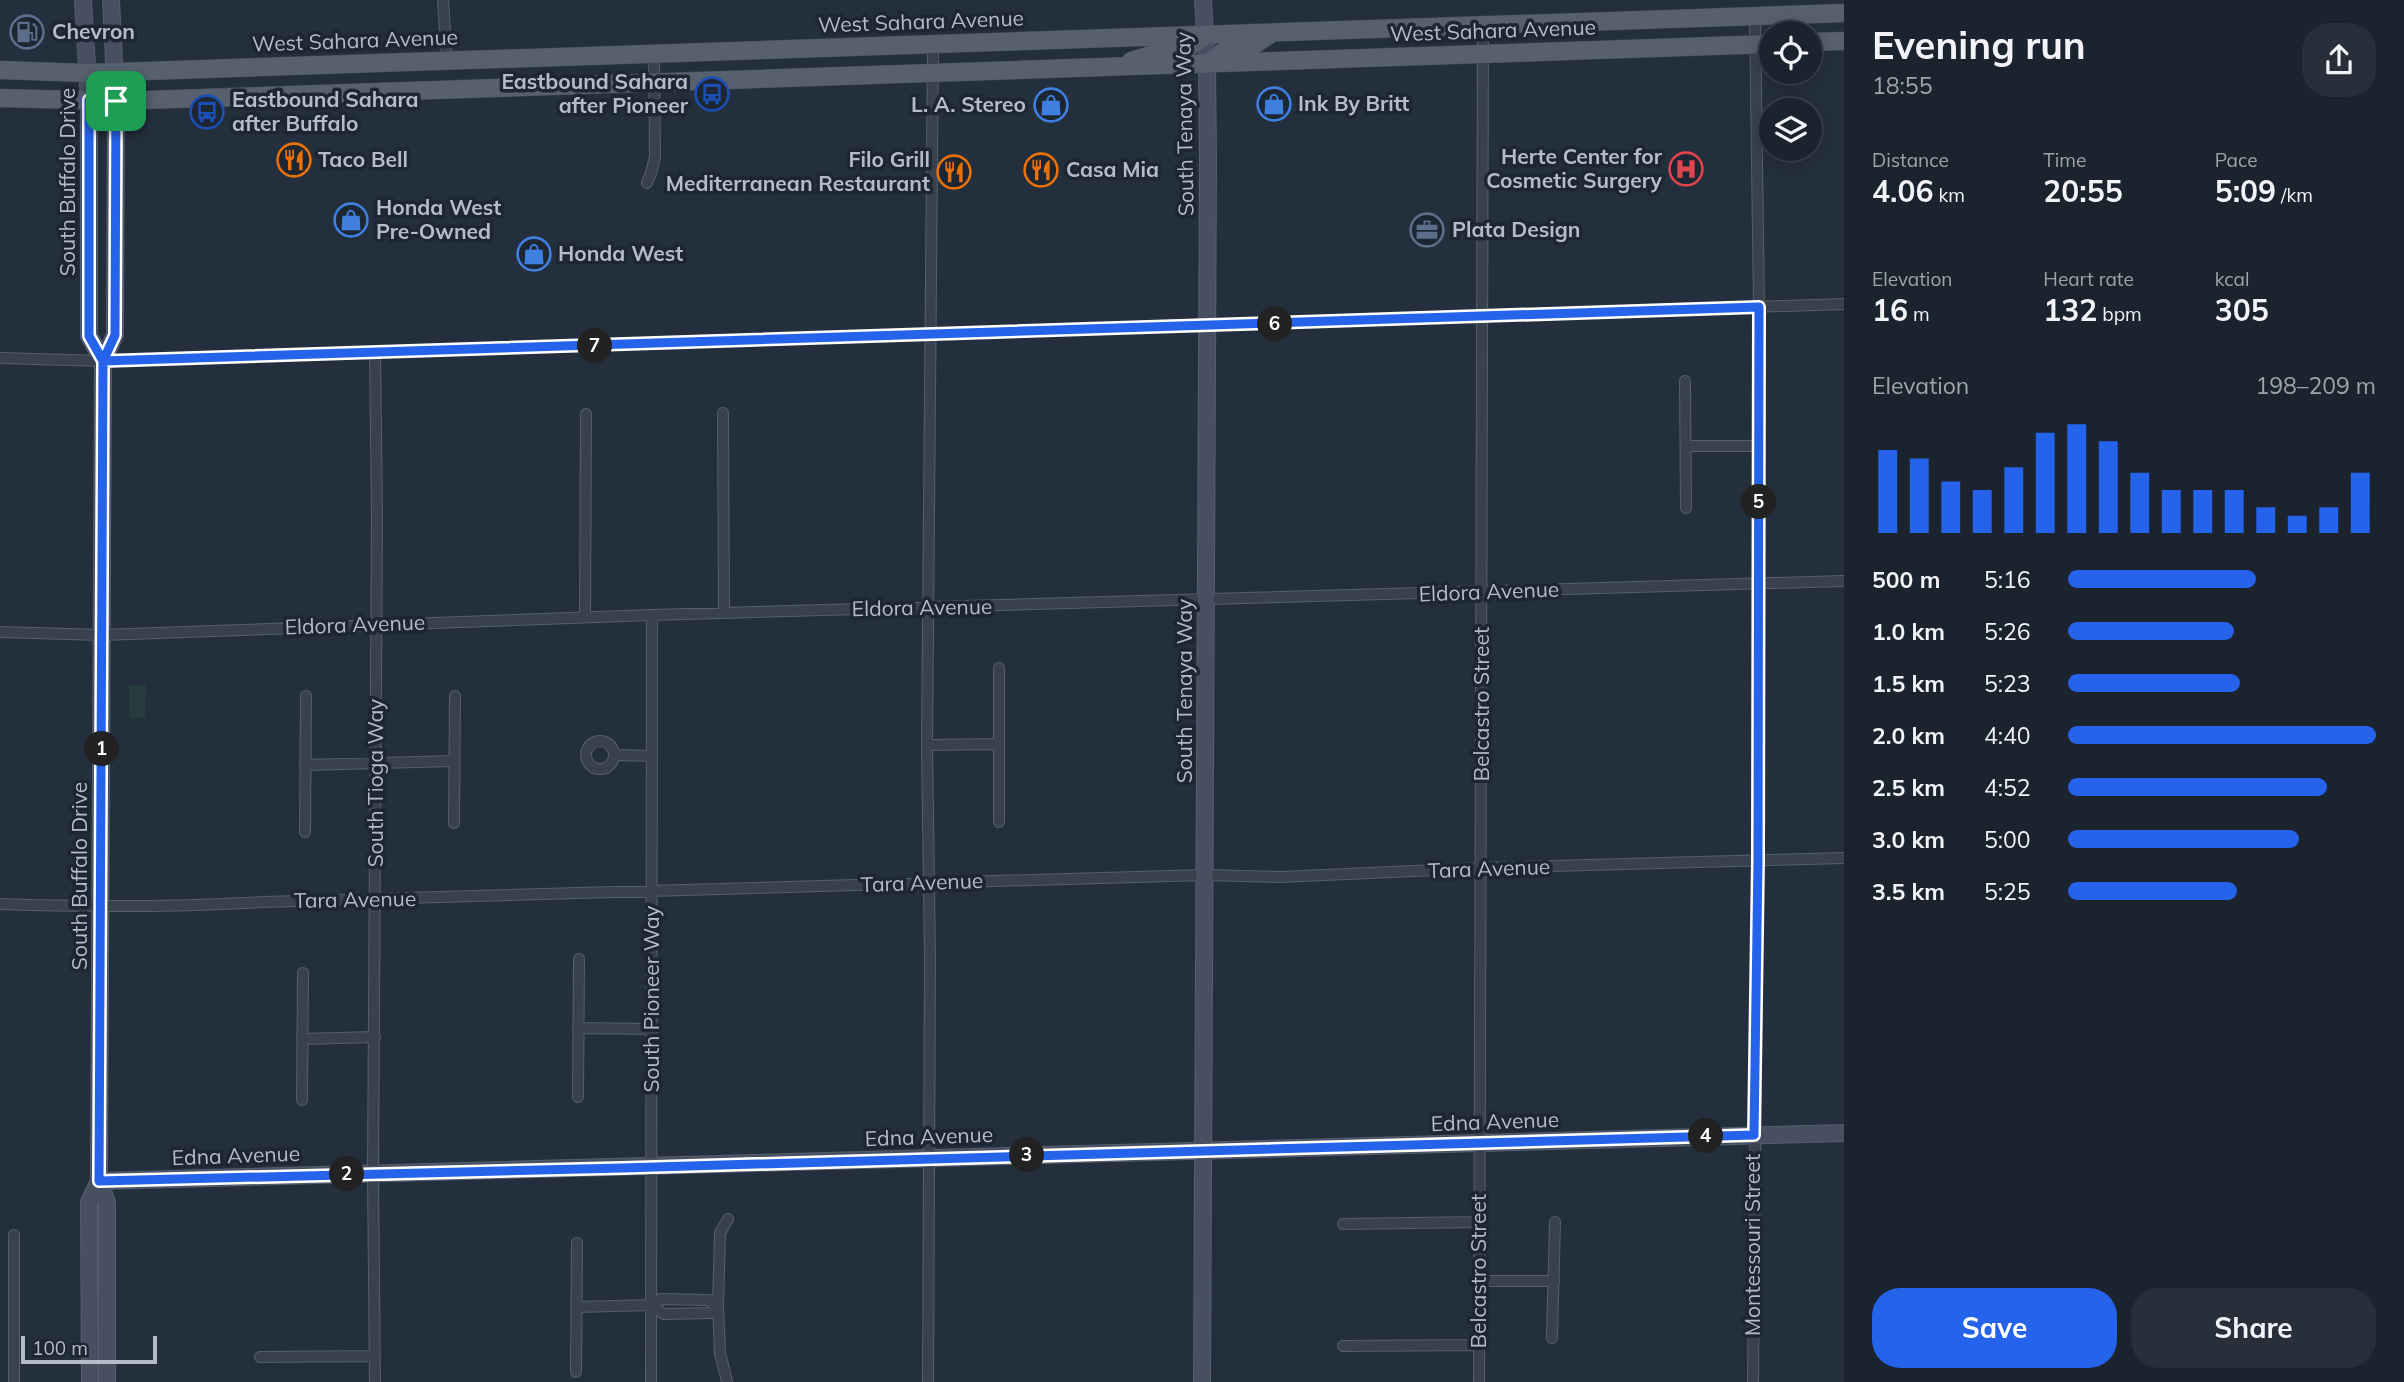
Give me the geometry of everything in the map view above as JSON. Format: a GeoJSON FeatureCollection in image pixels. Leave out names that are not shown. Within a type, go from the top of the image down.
{"type":"FeatureCollection","features":[{"type":"Feature","properties":{"kind":"main road","name":"West Sahara Avenue"},"geometry":{"type":"LineString","coordinates":[[0,70],[88,73],[1844,13]]}},
{"type":"Feature","properties":{"kind":"main road"},"geometry":{"type":"LineString","coordinates":[[1208,64],[1227,49],[1251,47],[1272,33]]}},
{"type":"Feature","properties":{"kind":"main road"},"geometry":{"type":"LineString","coordinates":[[1111,67],[1160,51],[1184,50],[1206,35]]}},
{"type":"Feature","properties":{"kind":"main road"},"geometry":{"type":"LineString","coordinates":[[1822,42],[1844,41]]}},
{"type":"Feature","properties":{"kind":"main road","name":"West Sahara Avenue"},"geometry":{"type":"LineString","coordinates":[[0,98],[116,101],[1759,44]]}},
{"type":"Feature","properties":{"kind":"main road"},"geometry":{"type":"LineString","coordinates":[[374,63],[380,92]]}},
{"type":"Feature","properties":{"kind":"street","name":"South Buffalo Drive"},"geometry":{"type":"LineString","coordinates":[[83,0],[89,100],[89,336],[103,361]]}},
{"type":"Feature","properties":{"kind":"street","name":"South Buffalo Drive"},"geometry":{"type":"LineString","coordinates":[[107,1382],[107,1202],[99,1181],[103,361],[115,335],[116,101],[111,0]]}},
{"type":"Feature","properties":{"kind":"street"},"geometry":{"type":"LineString","coordinates":[[443,0],[447,61]]}},
{"type":"Feature","properties":{"kind":"street","name":"South Tenaya Way"},"geometry":{"type":"LineString","coordinates":[[1202,1382],[1208,64],[1203,0]]}},
{"type":"Feature","properties":{"kind":"street","name":"Montessouri Street"},"geometry":{"type":"LineString","coordinates":[[1755,16],[1759,28]]}},
{"type":"Feature","properties":{"kind":"street","name":"Belcastro Street"},"geometry":{"type":"LineString","coordinates":[[1479,1382],[1483,26]]}},
{"type":"Feature","properties":{"kind":"street"},"geometry":{"type":"LineString","coordinates":[[928,1382],[927,744],[933,44]]}},
{"type":"Feature","properties":{"kind":"street"},"geometry":{"type":"LineString","coordinates":[[647,183],[655,157],[654,53]]}},
{"type":"Feature","properties":{"kind":"street","name":"Montessouri Street"},"geometry":{"type":"LineString","coordinates":[[1752,1382],[1758,860],[1759,307],[1763,84]]}},
{"type":"Feature","properties":{"kind":"street"},"geometry":{"type":"LineString","coordinates":[[0,358],[103,361],[1844,304]]}},
{"type":"Feature","properties":{"kind":"street","name":"South Tioga Way"},"geometry":{"type":"LineString","coordinates":[[375,351],[375,1382]]}},
{"type":"Feature","properties":{"kind":"street"},"geometry":{"type":"LineString","coordinates":[[1685,381],[1686,508]]}},
{"type":"Feature","properties":{"kind":"street"},"geometry":{"type":"LineString","coordinates":[[584,617],[586,414]]}},
{"type":"Feature","properties":{"kind":"street"},"geometry":{"type":"LineString","coordinates":[[723,414],[724,613]]}},
{"type":"Feature","properties":{"kind":"street"},"geometry":{"type":"LineString","coordinates":[[1686,446],[1759,446]]}},
{"type":"Feature","properties":{"kind":"street","name":"Eldora Avenue"},"geometry":{"type":"LineString","coordinates":[[0,632],[102,635],[584,617],[1844,581]]}},
{"type":"Feature","properties":{"kind":"street","name":"South Pioneer Way"},"geometry":{"type":"LineString","coordinates":[[651,1382],[652,615]]}},
{"type":"Feature","properties":{"kind":"street"},"geometry":{"type":"LineString","coordinates":[[999,668],[999,822]]}},
{"type":"Feature","properties":{"kind":"street"},"geometry":{"type":"LineString","coordinates":[[305,832],[306,696]]}},
{"type":"Feature","properties":{"kind":"street"},"geometry":{"type":"LineString","coordinates":[[454,696],[454,823]]}},
{"type":"Feature","properties":{"kind":"street"},"geometry":{"type":"LineString","coordinates":[[927,744],[999,744]]}},
{"type":"Feature","properties":{"kind":"street"},"geometry":{"type":"LineString","coordinates":[[615,755],[652,756]]}},
{"type":"Feature","properties":{"kind":"street"},"geometry":{"type":"LineString","coordinates":[[306,765],[454,761]]}},
{"type":"Feature","properties":{"kind":"street","name":"Tara Avenue"},"geometry":{"type":"LineString","coordinates":[[0,905],[100,908],[928,883],[1205,876],[1280,877],[1481,868],[1844,858]]}},
{"type":"Feature","properties":{"kind":"street"},"geometry":{"type":"LineString","coordinates":[[578,1097],[579,959]]}},
{"type":"Feature","properties":{"kind":"street"},"geometry":{"type":"LineString","coordinates":[[302,1100],[303,973]]}},
{"type":"Feature","properties":{"kind":"street"},"geometry":{"type":"LineString","coordinates":[[578,1028],[652,1029]]}},
{"type":"Feature","properties":{"kind":"street"},"geometry":{"type":"LineString","coordinates":[[302,1039],[375,1037]]}},
{"type":"Feature","properties":{"kind":"street","name":"Edna Avenue"},"geometry":{"type":"LineString","coordinates":[[99,1181],[1844,1133]]}},
{"type":"Feature","properties":{"kind":"street","name":"South Buffalo Drive"},"geometry":{"type":"LineString","coordinates":[[90,1382],[89,1202],[99,1181]]}},
{"type":"Feature","properties":{"kind":"street"},"geometry":{"type":"LineString","coordinates":[[727,1381],[719,1353],[718,1307],[720,1233],[728,1219]]}},
{"type":"Feature","properties":{"kind":"street"},"geometry":{"type":"LineString","coordinates":[[1343,1224],[1480,1222]]}},
{"type":"Feature","properties":{"kind":"street"},"geometry":{"type":"LineString","coordinates":[[1552,1338],[1555,1222]]}},
{"type":"Feature","properties":{"kind":"street"},"geometry":{"type":"LineString","coordinates":[[14,1235],[14,1382]]}},
{"type":"Feature","properties":{"kind":"street"},"geometry":{"type":"LineString","coordinates":[[576,1372],[577,1243]]}},
{"type":"Feature","properties":{"kind":"street"},"geometry":{"type":"LineString","coordinates":[[1479,1282],[1554,1281]]}},
{"type":"Feature","properties":{"kind":"street"},"geometry":{"type":"LineString","coordinates":[[577,1307],[651,1305],[664,1314],[711,1313],[718,1307]]}},
{"type":"Feature","properties":{"kind":"street"},"geometry":{"type":"LineString","coordinates":[[1343,1346],[1479,1345]]}},
{"type":"Feature","properties":{"kind":"street"},"geometry":{"type":"LineString","coordinates":[[260,1357],[375,1356]]}},
{"type":"Feature","properties":{"kind":"street"},"geometry":{"type":"LineString","coordinates":[[0,1369],[14,1369]]}},
{"type":"Feature","properties":{"kind":"green space"},"geometry":{"type":"Polygon","coordinates":[[[129,685],[146,685],[145,718],[129,718],[129,685]]]}},
{"type":"Feature","properties":{"kind":"place","name":"Chevron"},"geometry":{"type":"Point","coordinates":[27,32]}},
{"type":"Feature","properties":{"kind":"place","name":"Eastbound Sahara after Pioneer"},"geometry":{"type":"Point","coordinates":[712,94]}},
{"type":"Feature","properties":{"kind":"place","name":"Ink By Britt"},"geometry":{"type":"Point","coordinates":[1274,104]}},
{"type":"Feature","properties":{"kind":"place","name":"L. A. Stereo"},"geometry":{"type":"Point","coordinates":[1051,105]}},
{"type":"Feature","properties":{"kind":"place","name":"Eastbound Sahara after Buffalo"},"geometry":{"type":"Point","coordinates":[207,112]}},
{"type":"Feature","properties":{"kind":"place","name":"Taco Bell"},"geometry":{"type":"Point","coordinates":[294,160]}},
{"type":"Feature","properties":{"kind":"place","name":"Herte Center for Cosmetic Surgery"},"geometry":{"type":"Point","coordinates":[1686,169]}},
{"type":"Feature","properties":{"kind":"place","name":"Casa Mia"},"geometry":{"type":"Point","coordinates":[1041,170]}},
{"type":"Feature","properties":{"kind":"place","name":"Filo Grill Mediterranean Restaurant"},"geometry":{"type":"Point","coordinates":[954,172]}},
{"type":"Feature","properties":{"kind":"place","name":"Honda West Pre-Owned"},"geometry":{"type":"Point","coordinates":[351,220]}},
{"type":"Feature","properties":{"kind":"place","name":"Plata Design"},"geometry":{"type":"Point","coordinates":[1427,230]}},
{"type":"Feature","properties":{"kind":"place","name":"Honda West"},"geometry":{"type":"Point","coordinates":[534,254]}},
{"type":"Feature","properties":{"kind":"route"},"geometry":{"type":"LineString","coordinates":[[116,101],[89,100],[89,336],[103,361],[99,1181],[1754,1135],[1758,860],[1759,307],[103,361],[115,335],[116,101]]}}]}
